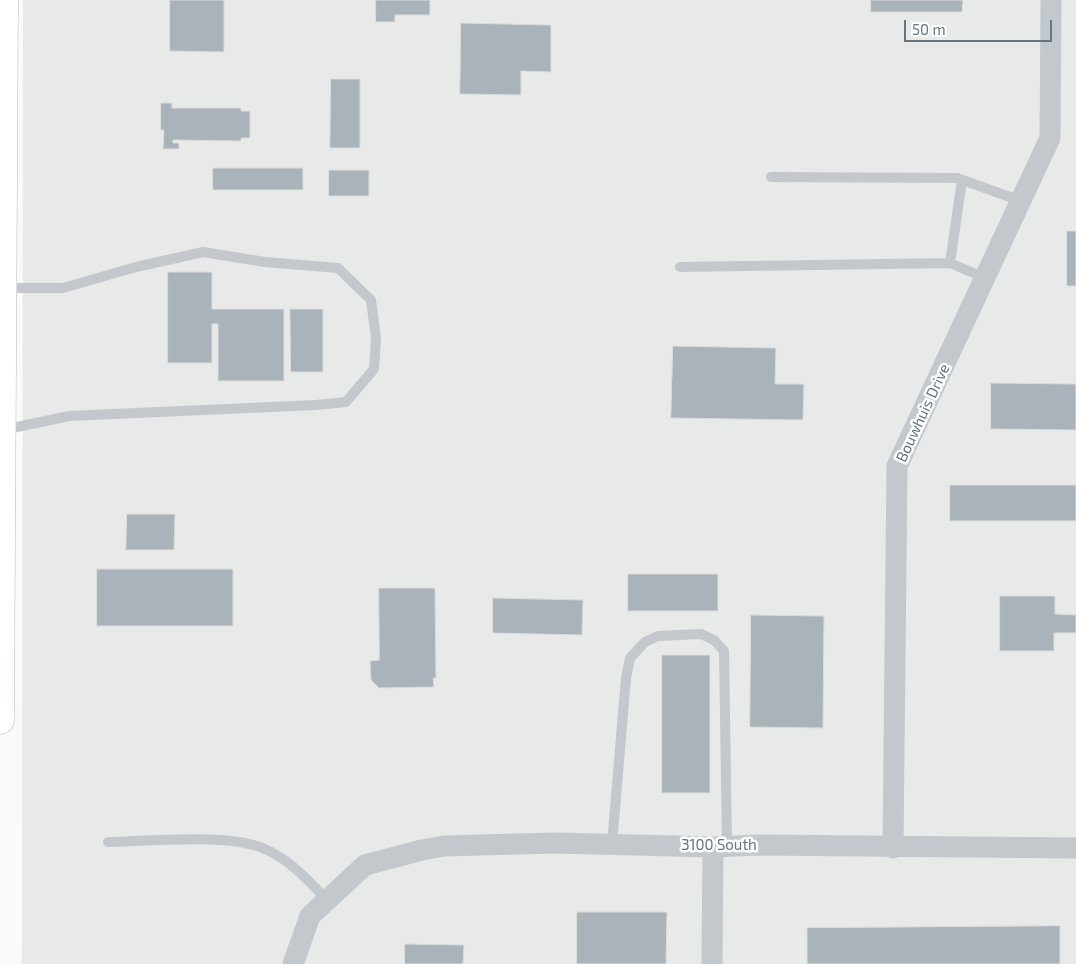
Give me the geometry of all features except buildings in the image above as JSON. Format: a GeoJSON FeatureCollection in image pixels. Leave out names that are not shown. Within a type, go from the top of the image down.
{"type":"FeatureCollection","features":[{"type":"Feature","properties":{"kind":"main road"},"geometry":{"type":"LineString","coordinates":[[0,720],[4,0]]}},
{"type":"Feature","properties":{"kind":"street","name":"Bouwhuis Drive"},"geometry":{"type":"LineString","coordinates":[[893,848],[897,466],[1050,138],[1051,0]]}},
{"type":"Feature","properties":{"kind":"street","name":"3100 South"},"geometry":{"type":"LineString","coordinates":[[327,900],[365,865],[444,846],[555,843],[893,848],[1076,848]]}},
{"type":"Feature","properties":{"kind":"street"},"geometry":{"type":"LineString","coordinates":[[712,964],[720,846]]}},
{"type":"Feature","properties":{"kind":"street"},"geometry":{"type":"LineString","coordinates":[[293,964],[310,916],[327,900]]}},
{"type":"Feature","properties":{"kind":"lane"},"geometry":{"type":"LineString","coordinates":[[771,177],[937,177],[962,180],[1021,201]]}},
{"type":"Feature","properties":{"kind":"lane"},"geometry":{"type":"LineString","coordinates":[[950,264],[962,180]]}},
{"type":"Feature","properties":{"kind":"lane"},"geometry":{"type":"LineString","coordinates":[[2,288],[63,288],[136,267],[203,252],[265,262],[338,268],[371,300],[376,338],[374,369],[346,402],[69,416],[2,430]]}},
{"type":"Feature","properties":{"kind":"lane"},"geometry":{"type":"LineString","coordinates":[[680,267],[950,264],[985,278]]}},
{"type":"Feature","properties":{"kind":"lane"},"geometry":{"type":"LineString","coordinates":[[612,844],[626,678],[630,658],[645,642],[658,636],[701,634],[714,640],[724,651],[720,846]]}},
{"type":"Feature","properties":{"kind":"lane"},"geometry":{"type":"LineString","coordinates":[[108,842],[196,840],[243,842],[265,849],[282,858],[327,900]]}},
{"type":"Feature","properties":{"kind":"shaded area"},"geometry":{"type":"Polygon","coordinates":[[[23,0],[1076,0],[1076,964],[22,964],[23,0]]]}}]}
